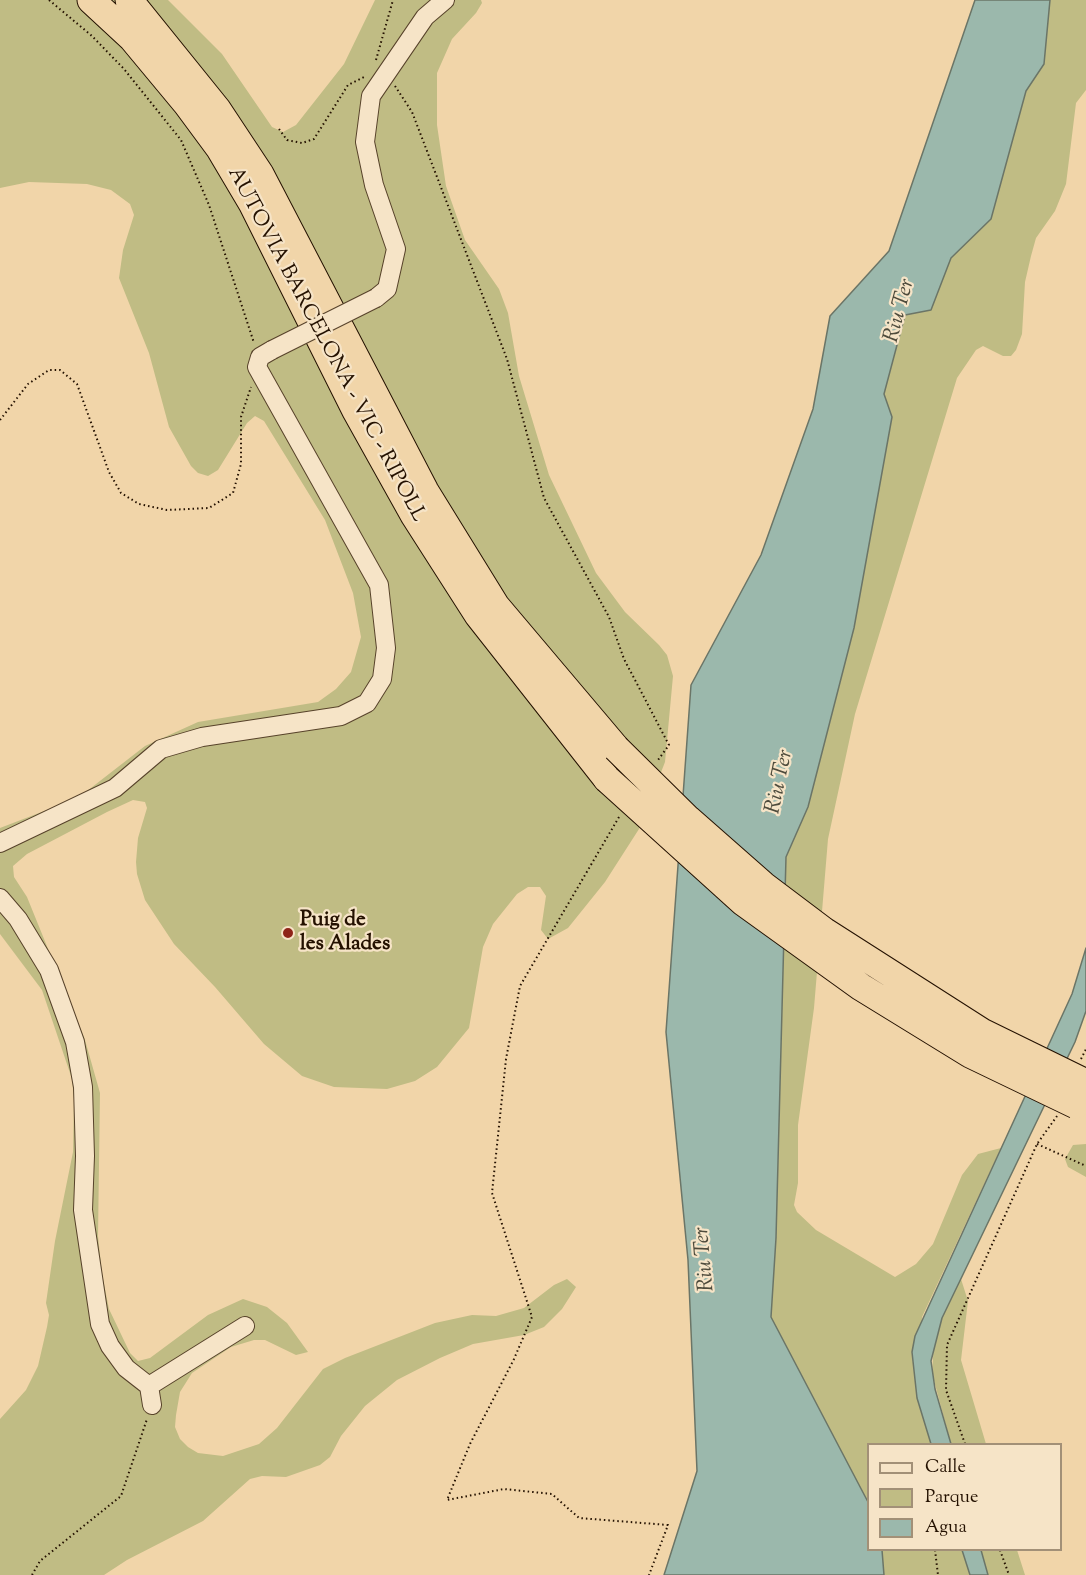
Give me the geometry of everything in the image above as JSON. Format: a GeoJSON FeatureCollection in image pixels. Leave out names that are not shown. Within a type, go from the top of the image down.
{"type":"FeatureCollection","features":[{"type":"Feature","properties":{"kind":"highway","name":"AUTOVIA BARCELONA - VIC - RIPOLL"},"geometry":{"type":"LineString","coordinates":[[91,0],[132,38],[186,103],[220,149],[252,202],[356,411],[414,515],[478,615],[607,778],[743,902],[861,987],[970,1054],[1083,1099]]}},
{"type":"Feature","properties":{"kind":"highway","name":"AUTOVIA BARCELONA - VIC - RIPOLL"},"geometry":{"type":"LineString","coordinates":[[129,0],[212,102],[260,174],[425,491],[496,606],[616,748],[696,827],[763,885],[824,931],[1083,1099]]}},
{"type":"Feature","properties":{"kind":"street"},"geometry":{"type":"LineString","coordinates":[[0,843],[115,788],[161,749],[202,737],[341,716],[367,703],[382,679],[386,648],[379,585],[263,358],[387,289],[396,249],[374,185],[365,142],[371,96],[425,17],[445,0]]}},
{"type":"Feature","properties":{"kind":"street"},"geometry":{"type":"LineString","coordinates":[[0,898],[18,919],[49,970],[75,1042],[83,1087],[86,1156],[83,1210],[100,1324],[110,1346],[126,1368],[149,1386],[152,1405]]}},
{"type":"Feature","properties":{"kind":"street"},"geometry":{"type":"LineString","coordinates":[[0,906],[18,919]]}},
{"type":"Feature","properties":{"kind":"street"},"geometry":{"type":"LineString","coordinates":[[149,1386],[245,1326]]}},
{"type":"Feature","properties":{"kind":"path"},"geometry":{"type":"LineString","coordinates":[[0,420],[28,384],[48,370],[60,370],[77,384],[109,472],[121,493],[139,504],[167,510],[209,508],[233,493],[241,464],[241,417],[263,358],[248,332],[209,205],[182,140],[124,69],[92,36],[49,0]]}},
{"type":"Feature","properties":{"kind":"path"},"geometry":{"type":"LineString","coordinates":[[393,0],[376,60],[387,72],[412,112],[507,359],[544,498],[609,617],[624,659],[669,745],[657,763]]}},
{"type":"Feature","properties":{"kind":"path"},"geometry":{"type":"LineString","coordinates":[[279,129],[286,140],[302,143],[314,139],[348,85],[360,78],[387,72]]}},
{"type":"Feature","properties":{"kind":"path"},"geometry":{"type":"LineString","coordinates":[[620,816],[520,986],[506,1059],[492,1193],[532,1317],[514,1359],[470,1444],[447,1500],[504,1489],[552,1494],[579,1518],[668,1525],[649,1575]]}},
{"type":"Feature","properties":{"kind":"path"},"geometry":{"type":"LineString","coordinates":[[965,1443],[946,1390],[947,1345],[1036,1144],[1086,1166]]}},
{"type":"Feature","properties":{"kind":"path"},"geometry":{"type":"LineString","coordinates":[[32,1575],[40,1561],[121,1496],[152,1405]]}},
{"type":"Feature","properties":{"kind":"path"},"geometry":{"type":"LineString","coordinates":[[935,1551],[938,1575]]}},
{"type":"Feature","properties":{"kind":"path"},"geometry":{"type":"LineString","coordinates":[[1000,1551],[1008,1575]]}},
{"type":"Feature","properties":{"kind":"green space"},"geometry":{"type":"Polygon","coordinates":[[[0,0],[168,0],[222,54],[272,127],[283,132],[296,125],[344,64],[375,0],[481,0],[482,3],[476,13],[452,39],[437,73],[437,125],[446,186],[465,240],[499,289],[508,313],[519,376],[549,475],[596,573],[625,612],[667,655],[673,676],[665,762],[639,829],[605,882],[568,928],[548,939],[541,930],[546,896],[540,887],[528,887],[517,894],[493,924],[483,947],[469,1028],[437,1067],[415,1081],[387,1089],[334,1087],[302,1076],[264,1044],[174,944],[145,900],[136,862],[138,838],[147,808],[145,802],[133,800],[107,812],[27,854],[13,866],[14,877],[27,897],[85,1040],[100,1093],[98,1236],[102,1274],[109,1309],[130,1353],[138,1361],[150,1358],[208,1315],[243,1299],[267,1307],[287,1323],[308,1352],[296,1355],[265,1340],[254,1340],[231,1347],[192,1373],[180,1392],[175,1427],[180,1439],[188,1447],[198,1453],[223,1456],[259,1444],[277,1428],[323,1369],[345,1358],[435,1323],[472,1315],[496,1316],[524,1308],[554,1285],[567,1279],[576,1287],[562,1309],[544,1327],[524,1335],[473,1344],[397,1380],[365,1406],[341,1436],[330,1457],[320,1465],[286,1477],[262,1476],[250,1479],[203,1521],[127,1560],[104,1575],[0,1575],[0,1419],[26,1390],[38,1366],[49,1315],[46,1303],[55,1241],[73,1152],[74,1099],[72,1079],[42,990],[0,934],[0,828],[78,798],[145,746],[198,722],[318,702],[336,689],[351,672],[361,637],[353,593],[325,520],[264,421],[255,416],[247,423],[218,470],[208,476],[198,473],[191,466],[169,427],[149,353],[119,278],[123,250],[134,215],[130,204],[111,190],[87,184],[29,182],[0,188],[0,0]]]}},
{"type":"Feature","properties":{"kind":"green space"},"geometry":{"type":"Polygon","coordinates":[[[1050,0],[1086,0],[1086,90],[1076,103],[1066,184],[1055,211],[1036,238],[1031,256],[1025,282],[1022,334],[1011,356],[1003,356],[983,346],[976,350],[957,378],[855,714],[828,839],[814,1008],[798,1125],[798,1183],[794,1205],[797,1212],[816,1230],[895,1277],[916,1264],[933,1244],[962,1175],[978,1154],[1001,1148],[922,1317],[917,1398],[931,1443],[867,1443],[867,1500],[771,1317],[776,1238],[786,857],[808,807],[854,628],[892,417],[884,394],[905,315],[931,310],[951,258],[991,218],[1026,91],[1043,64],[1050,0]]]}},
{"type":"Feature","properties":{"kind":"green space"},"geometry":{"type":"Polygon","coordinates":[[[1086,1144],[1086,1177],[1068,1167],[1065,1159],[1073,1145],[1086,1144]]]}},
{"type":"Feature","properties":{"kind":"green space"},"geometry":{"type":"Polygon","coordinates":[[[961,1279],[968,1301],[961,1360],[986,1443],[951,1443],[932,1373],[934,1343],[942,1318],[961,1279]]]}},
{"type":"Feature","properties":{"kind":"green space"},"geometry":{"type":"Polygon","coordinates":[[[882,1551],[962,1551],[970,1575],[884,1575],[882,1551]]]}},
{"type":"Feature","properties":{"kind":"green space"},"geometry":{"type":"Polygon","coordinates":[[[981,1551],[1017,1551],[1025,1575],[988,1575],[981,1551]]]}},
{"type":"Feature","properties":{"kind":"water","name":"Riu Ter"},"geometry":{"type":"Polygon","coordinates":[[[975,0],[1050,0],[1044,64],[1026,91],[991,219],[951,258],[931,310],[905,315],[884,394],[892,417],[854,628],[808,807],[786,857],[776,1238],[771,1317],[867,1500],[867,1551],[882,1551],[884,1575],[664,1575],[697,1471],[688,1260],[666,1032],[691,685],[761,555],[813,409],[830,316],[889,251],[975,0]]]}},
{"type":"Feature","properties":{"kind":"water"},"geometry":{"type":"Polygon","coordinates":[[[1086,948],[1086,1011],[1075,1042],[942,1318],[931,1361],[935,1389],[951,1443],[931,1443],[917,1398],[912,1352],[915,1336],[1072,994],[1086,948]]]}},
{"type":"Feature","properties":{"kind":"water"},"geometry":{"type":"Polygon","coordinates":[[[962,1551],[981,1551],[988,1575],[970,1575],[962,1551]]]}},
{"type":"Feature","properties":{"kind":"place","name":"Puig de les Alades"},"geometry":{"type":"Point","coordinates":[288,933]}}]}
